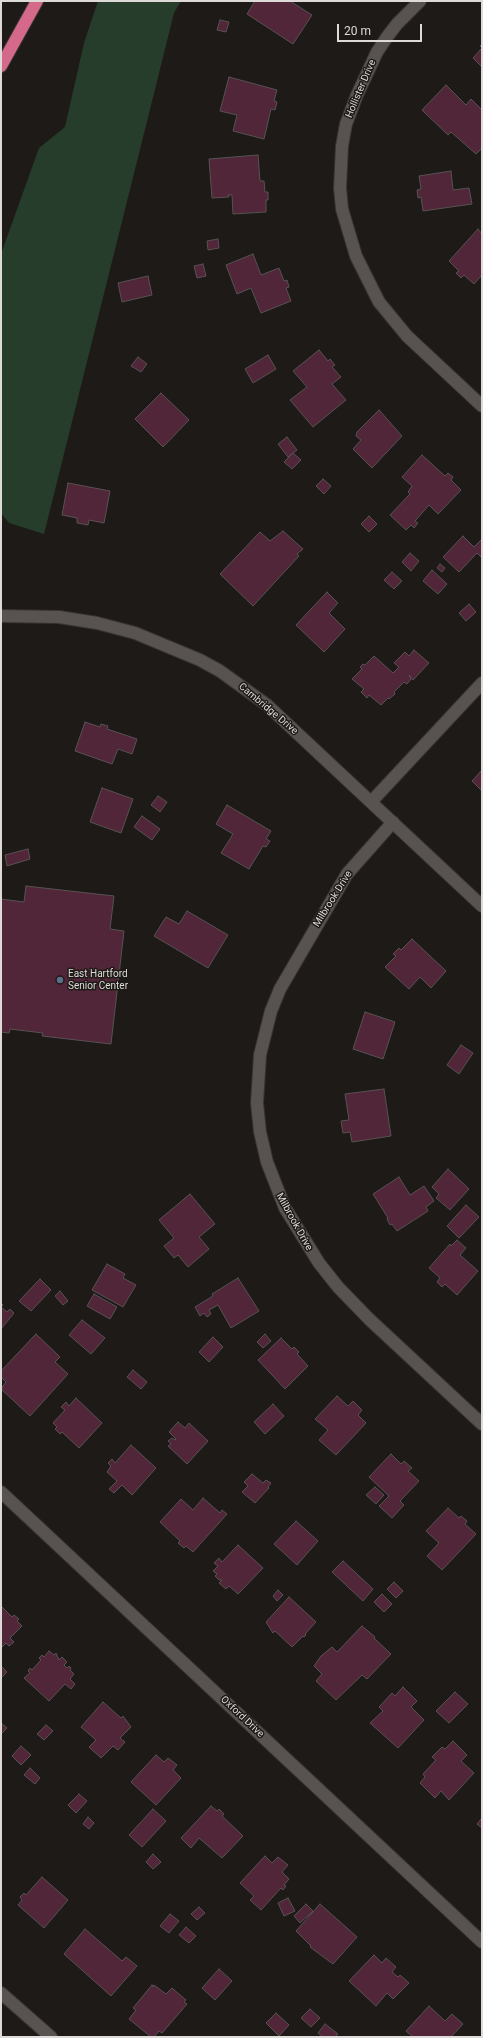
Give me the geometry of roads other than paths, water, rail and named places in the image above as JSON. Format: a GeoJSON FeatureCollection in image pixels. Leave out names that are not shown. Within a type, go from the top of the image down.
{"type":"FeatureCollection","features":[{"type":"Feature","properties":{"kind":"highway"},"geometry":{"type":"LineString","coordinates":[[1,66],[36,1]]}},
{"type":"Feature","properties":{"kind":"street","name":"Hollister Drive"},"geometry":{"type":"LineString","coordinates":[[420,1],[397,24],[377,52],[357,95],[346,124],[342,146],[340,188],[342,208],[356,256],[379,302],[407,336],[482,406]]}},
{"type":"Feature","properties":{"kind":"street","name":"Cambridge Drive"},"geometry":{"type":"LineString","coordinates":[[1,616],[16,615],[59,617],[97,623],[135,634],[200,660],[226,675],[261,701],[482,906]]}},
{"type":"Feature","properties":{"kind":"street"},"geometry":{"type":"LineString","coordinates":[[371,802],[482,683]]}},
{"type":"Feature","properties":{"kind":"street","name":"Milbrook Drive"},"geometry":{"type":"LineString","coordinates":[[393,822],[347,874],[280,988],[271,1011],[260,1055],[257,1088],[260,1132],[267,1162],[285,1208],[319,1263],[353,1303],[482,1424]]}},
{"type":"Feature","properties":{"kind":"street","name":"Oxford Drive"},"geometry":{"type":"LineString","coordinates":[[1,1492],[482,1942]]}},
{"type":"Feature","properties":{"kind":"street"},"geometry":{"type":"LineString","coordinates":[[1,1993],[51,2037]]}},
{"type":"Feature","properties":{"kind":"place","name":"East Hartford Senior Center"},"geometry":{"type":"Point","coordinates":[60,980]}}]}
